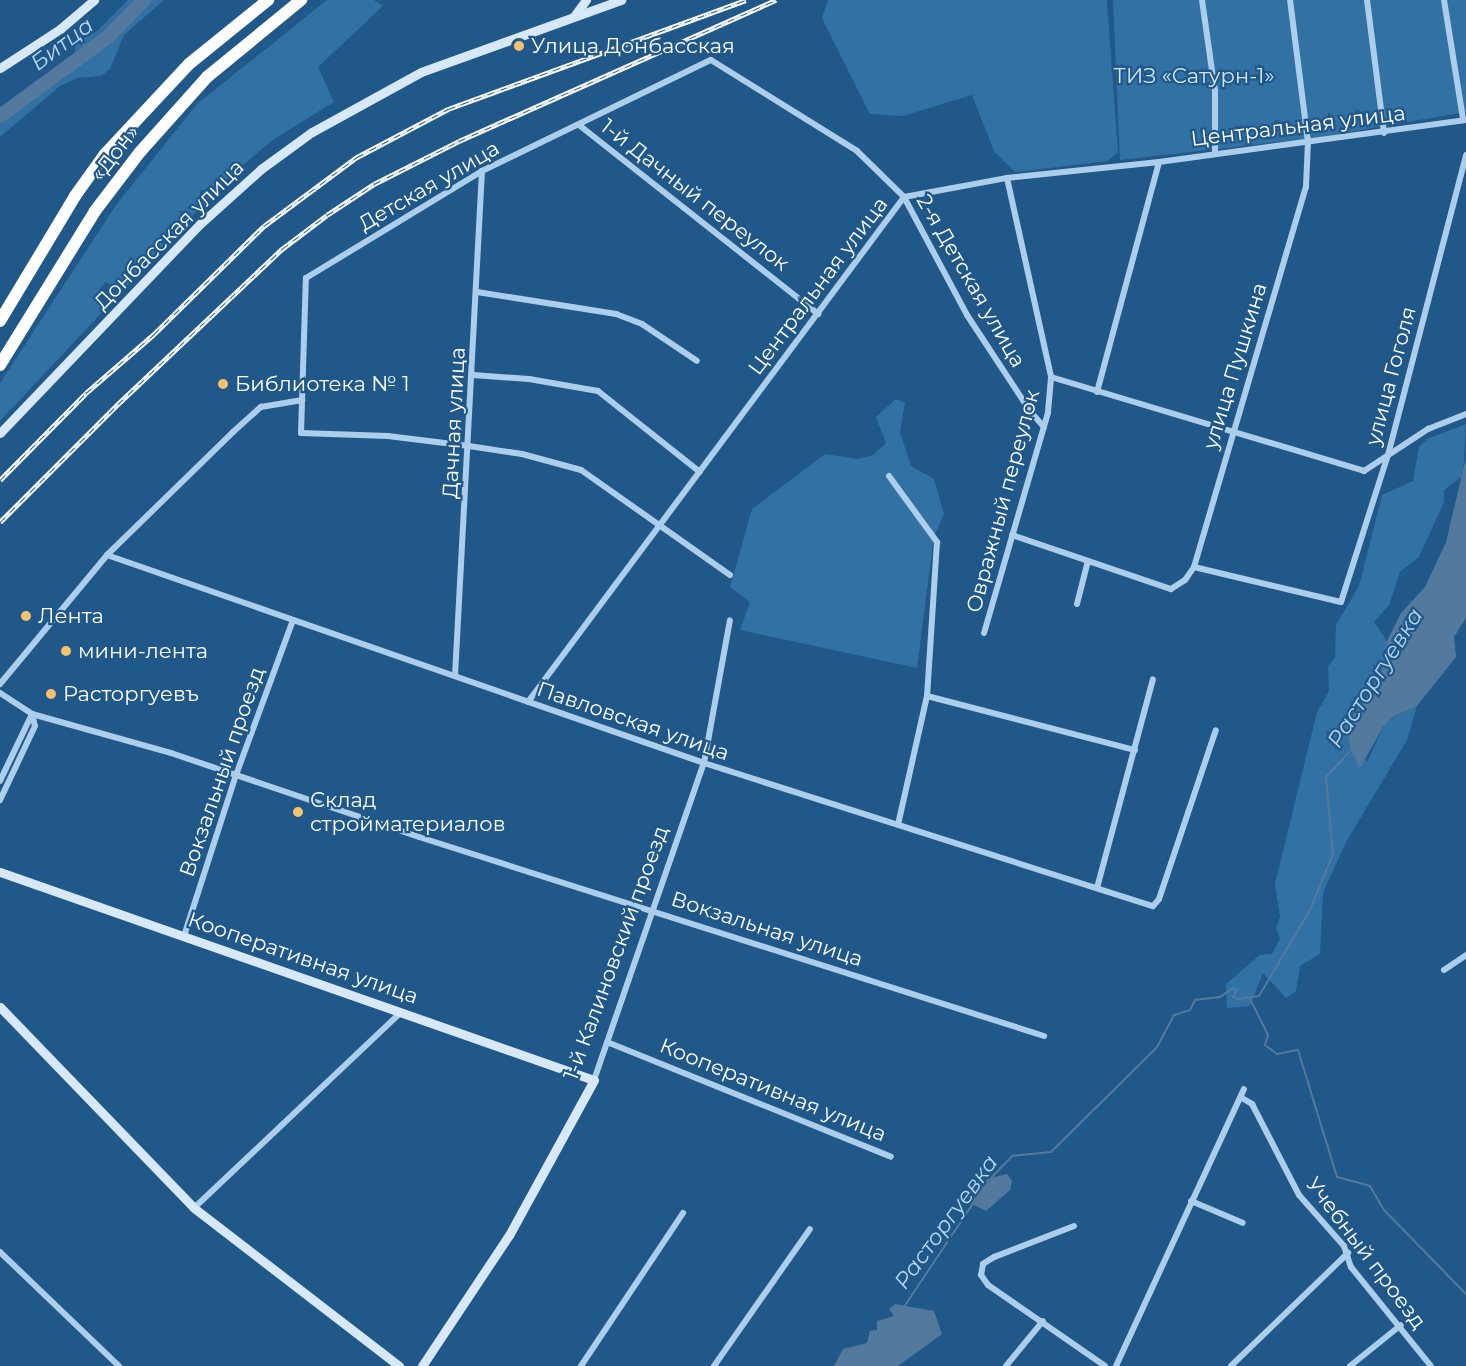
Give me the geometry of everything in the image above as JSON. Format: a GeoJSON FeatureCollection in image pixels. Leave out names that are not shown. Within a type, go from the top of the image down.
{"type":"FeatureCollection","features":[{"type":"Feature","properties":{"kind":"highway","name":"«Дон»"},"geometry":{"type":"LineString","coordinates":[[0,321],[75,196],[105,154],[145,108],[223,34],[268,0]]}},
{"type":"Feature","properties":{"kind":"highway","name":"«Дон»"},"geometry":{"type":"LineString","coordinates":[[0,365],[95,211],[140,152],[207,77],[302,0]]}},
{"type":"Feature","properties":{"kind":"street"},"geometry":{"type":"LineString","coordinates":[[0,68],[60,29],[94,0]]}},
{"type":"Feature","properties":{"kind":"street"},"geometry":{"type":"LineString","coordinates":[[223,34],[258,0]]}},
{"type":"Feature","properties":{"kind":"street"},"geometry":{"type":"LineString","coordinates":[[573,17],[586,0]]}},
{"type":"Feature","properties":{"kind":"street"},"geometry":{"type":"LineString","coordinates":[[1202,0],[1215,92],[1215,152]]}},
{"type":"Feature","properties":{"kind":"street","name":"улица Пушкина"},"geometry":{"type":"LineString","coordinates":[[1088,561],[1171,589],[1185,580],[1194,567],[1231,434],[1306,187],[1308,142],[1290,0]]}},
{"type":"Feature","properties":{"kind":"street"},"geometry":{"type":"LineString","coordinates":[[1367,0],[1384,133]]}},
{"type":"Feature","properties":{"kind":"street"},"geometry":{"type":"LineString","coordinates":[[1444,0],[1465,119]]}},
{"type":"Feature","properties":{"kind":"street","name":"Донбасская улица"},"geometry":{"type":"LineString","coordinates":[[0,433],[200,224],[261,169],[359,104],[421,72],[573,17],[605,3],[619,1]]}},
{"type":"Feature","properties":{"kind":"street","name":"Детская улица"},"geometry":{"type":"LineString","coordinates":[[469,446],[388,436],[301,433],[306,278],[482,171],[711,60]]}},
{"type":"Feature","properties":{"kind":"street","name":"2-я Детская улица"},"geometry":{"type":"LineString","coordinates":[[711,60],[857,151],[904,197],[968,315],[1029,411],[1044,427]]}},
{"type":"Feature","properties":{"kind":"street","name":"Центральная улица"},"geometry":{"type":"LineString","coordinates":[[528,702],[904,197],[1007,178],[1159,162],[1215,152],[1384,133],[1465,119]]}},
{"type":"Feature","properties":{"kind":"street","name":"1-й Дачный переулок"},"geometry":{"type":"LineString","coordinates":[[579,125],[818,314]]}},
{"type":"Feature","properties":{"kind":"street","name":"улица Гоголя"},"geometry":{"type":"LineString","coordinates":[[1194,567],[1341,602],[1388,455],[1466,155]]}},
{"type":"Feature","properties":{"kind":"street"},"geometry":{"type":"LineString","coordinates":[[1097,392],[1159,162]]}},
{"type":"Feature","properties":{"kind":"street","name":"Дачная улица"},"geometry":{"type":"LineString","coordinates":[[455,676],[473,375],[482,171]]}},
{"type":"Feature","properties":{"kind":"street","name":"Овражный переулок"},"geometry":{"type":"LineString","coordinates":[[984,633],[1052,397],[1050,376],[1007,178]]}},
{"type":"Feature","properties":{"kind":"street"},"geometry":{"type":"LineString","coordinates":[[477,292],[616,314],[642,324],[697,361]]}},
{"type":"Feature","properties":{"kind":"street"},"geometry":{"type":"LineString","coordinates":[[473,375],[529,379],[598,391],[700,472]]}},
{"type":"Feature","properties":{"kind":"street"},"geometry":{"type":"LineString","coordinates":[[1050,376],[1231,434],[1364,471],[1428,429],[1466,414]]}},
{"type":"Feature","properties":{"kind":"street"},"geometry":{"type":"LineString","coordinates":[[0,684],[107,555],[261,406],[302,400]]}},
{"type":"Feature","properties":{"kind":"street"},"geometry":{"type":"LineString","coordinates":[[469,446],[522,454],[581,470],[730,575]]}},
{"type":"Feature","properties":{"kind":"street"},"geometry":{"type":"LineString","coordinates":[[889,476],[937,542],[927,696],[898,825]]}},
{"type":"Feature","properties":{"kind":"street"},"geometry":{"type":"LineString","coordinates":[[1012,535],[1088,561],[1077,604]]}},
{"type":"Feature","properties":{"kind":"street","name":"Павловская улица"},"geometry":{"type":"LineString","coordinates":[[107,555],[704,763],[1153,906],[1159,899],[1216,730]]}},
{"type":"Feature","properties":{"kind":"street","name":"Вокзальный проезд"},"geometry":{"type":"LineString","coordinates":[[184,936],[236,775],[293,620]]}},
{"type":"Feature","properties":{"kind":"street","name":"1-й Калиновский проезд"},"geometry":{"type":"LineString","coordinates":[[422,1366],[509,1235],[594,1080],[651,909],[704,763],[730,620]]}},
{"type":"Feature","properties":{"kind":"street"},"geometry":{"type":"LineString","coordinates":[[1097,888],[1153,679]]}},
{"type":"Feature","properties":{"kind":"street","name":"Вокзальная улица"},"geometry":{"type":"LineString","coordinates":[[0,693],[32,714],[236,775],[1044,1036]]}},
{"type":"Feature","properties":{"kind":"street"},"geometry":{"type":"LineString","coordinates":[[927,696],[1135,750]]}},
{"type":"Feature","properties":{"kind":"street"},"geometry":{"type":"LineString","coordinates":[[0,781],[32,714]]}},
{"type":"Feature","properties":{"kind":"street"},"geometry":{"type":"LineString","coordinates":[[0,800],[35,726],[32,714]]}},
{"type":"Feature","properties":{"kind":"street","name":"Кооперативная улица"},"geometry":{"type":"LineString","coordinates":[[0,872],[594,1080]]}},
{"type":"Feature","properties":{"kind":"street"},"geometry":{"type":"LineString","coordinates":[[1444,970],[1466,955]]}},
{"type":"Feature","properties":{"kind":"street"},"geometry":{"type":"LineString","coordinates":[[0,1007],[194,1208],[399,1366]]}},
{"type":"Feature","properties":{"kind":"street"},"geometry":{"type":"LineString","coordinates":[[194,1208],[401,1011]]}},
{"type":"Feature","properties":{"kind":"street","name":"Кооперативная улица"},"geometry":{"type":"LineString","coordinates":[[607,1042],[891,1157]]}},
{"type":"Feature","properties":{"kind":"street"},"geometry":{"type":"LineString","coordinates":[[1116,1366],[1191,1201],[1242,1098],[1244,1089]]}},
{"type":"Feature","properties":{"kind":"street","name":"Учебный проезд"},"geometry":{"type":"LineString","coordinates":[[1242,1098],[1252,1104],[1299,1195],[1348,1253],[1352,1267],[1401,1325],[1431,1366]]}},
{"type":"Feature","properties":{"kind":"street"},"geometry":{"type":"LineString","coordinates":[[1191,1201],[1243,1224]]}},
{"type":"Feature","properties":{"kind":"street"},"geometry":{"type":"LineString","coordinates":[[581,1366],[683,1213]]}},
{"type":"Feature","properties":{"kind":"street"},"geometry":{"type":"LineString","coordinates":[[1074,1226],[982,1264],[981,1275],[988,1285],[1105,1366]]}},
{"type":"Feature","properties":{"kind":"street"},"geometry":{"type":"LineString","coordinates":[[714,1366],[810,1229]]}},
{"type":"Feature","properties":{"kind":"street"},"geometry":{"type":"LineString","coordinates":[[0,1252],[119,1366]]}},
{"type":"Feature","properties":{"kind":"street"},"geometry":{"type":"LineString","coordinates":[[1231,1366],[1348,1253]]}},
{"type":"Feature","properties":{"kind":"street"},"geometry":{"type":"LineString","coordinates":[[1006,1366],[1043,1321]]}},
{"type":"Feature","properties":{"kind":"street"},"geometry":{"type":"LineString","coordinates":[[1350,1366],[1401,1325]]}},
{"type":"Feature","properties":{"kind":"green space"},"geometry":{"type":"Polygon","coordinates":[[[128,0],[164,0],[124,35],[110,69],[101,76],[78,78],[60,86],[0,137],[0,109],[75,53],[75,43],[97,31],[128,0]]]}},
{"type":"Feature","properties":{"kind":"green space"},"geometry":{"type":"Polygon","coordinates":[[[327,0],[374,0],[383,6],[318,67],[334,102],[271,141],[224,182],[120,293],[106,282],[94,296],[107,307],[0,421],[0,383],[116,205],[197,104],[327,0]]]}},
{"type":"Feature","properties":{"kind":"green space"},"geometry":{"type":"Polygon","coordinates":[[[828,0],[1107,0],[1118,152],[1108,161],[1015,172],[994,151],[972,95],[903,116],[870,114],[822,18],[828,0]]]}},
{"type":"Feature","properties":{"kind":"green space","name":"ТИЗ «Сатурн-1»"},"geometry":{"type":"Polygon","coordinates":[[[1113,0],[1466,0],[1466,112],[1315,138],[1120,160],[1113,0]]]}},
{"type":"Feature","properties":{"kind":"green space"},"geometry":{"type":"Polygon","coordinates":[[[896,399],[905,403],[900,432],[911,466],[934,479],[944,514],[934,537],[917,668],[740,630],[750,602],[730,587],[752,509],[825,454],[858,459],[873,455],[886,443],[876,417],[896,399]]]}},
{"type":"Feature","properties":{"kind":"green space"},"geometry":{"type":"Polygon","coordinates":[[[1466,424],[1463,476],[1444,490],[1444,502],[1419,557],[1400,572],[1389,605],[1374,622],[1387,641],[1384,666],[1346,724],[1367,762],[1383,727],[1394,716],[1417,706],[1407,740],[1346,842],[1323,893],[1320,954],[1300,966],[1296,991],[1286,998],[1263,973],[1250,1006],[1227,1008],[1226,984],[1260,955],[1272,954],[1280,939],[1276,928],[1280,917],[1275,884],[1317,712],[1329,691],[1328,666],[1335,658],[1336,625],[1359,586],[1382,495],[1413,481],[1419,447],[1427,439],[1466,424]]]}},
{"type":"Feature","properties":{"kind":"shaded area"},"geometry":{"type":"Polygon","coordinates":[[[1466,458],[1466,618],[1454,637],[1456,657],[1417,706],[1394,716],[1383,727],[1360,768],[1351,750],[1346,724],[1367,696],[1384,666],[1387,641],[1401,613],[1425,587],[1446,542],[1466,458]]]}},
{"type":"Feature","properties":{"kind":"shaded area"},"geometry":{"type":"Polygon","coordinates":[[[1007,1174],[1012,1181],[1010,1190],[986,1211],[966,1201],[963,1193],[990,1178],[1007,1174]]]}},
{"type":"Feature","properties":{"kind":"shaded area"},"geometry":{"type":"Polygon","coordinates":[[[895,1304],[934,1311],[942,1334],[898,1366],[834,1366],[843,1349],[867,1343],[870,1331],[877,1330],[877,1321],[894,1316],[889,1309],[895,1304]]]}},
{"type":"Feature","properties":{"kind":"waterway","name":"Битца"},"geometry":{"type":"LineString","coordinates":[[0,116],[108,37],[144,0]]}},
{"type":"Feature","properties":{"kind":"waterway"},"geometry":{"type":"LineString","coordinates":[[80,40],[89,51]]}},
{"type":"Feature","properties":{"kind":"waterway","name":"Расторгуевка"},"geometry":{"type":"LineString","coordinates":[[991,1178],[1012,1156],[1051,1152],[1157,1047],[1174,1015],[1190,1010],[1195,1000],[1220,997],[1233,988],[1237,990],[1233,997],[1238,999],[1259,996],[1310,910],[1333,854],[1326,777],[1351,750]]}},
{"type":"Feature","properties":{"kind":"waterway"},"geometry":{"type":"LineString","coordinates":[[1250,999],[1268,1035],[1265,1045],[1277,1054],[1298,1050],[1337,1177],[1370,1186],[1384,1210],[1466,1294]]}},
{"type":"Feature","properties":{"kind":"waterway","name":"Расторгуевка"},"geometry":{"type":"LineString","coordinates":[[904,1307],[974,1202]]}},
{"type":"Feature","properties":{"kind":"railway"},"geometry":{"type":"LineString","coordinates":[[0,480],[86,393],[154,334],[264,226],[357,157],[448,109],[746,0]]}},
{"type":"Feature","properties":{"kind":"railway"},"geometry":{"type":"LineString","coordinates":[[0,522],[118,404],[282,249],[327,215],[374,184],[459,141],[776,0]]}},
{"type":"Feature","properties":{"kind":"place","name":"Улица Донбасская"},"geometry":{"type":"Point","coordinates":[519,46]}},
{"type":"Feature","properties":{"kind":"place","name":"Библиотека № 1"},"geometry":{"type":"Point","coordinates":[223,384]}},
{"type":"Feature","properties":{"kind":"place","name":"Лента"},"geometry":{"type":"Point","coordinates":[26,616]}},
{"type":"Feature","properties":{"kind":"place","name":"мини-лента"},"geometry":{"type":"Point","coordinates":[66,651]}},
{"type":"Feature","properties":{"kind":"place","name":"Расторгуевъ"},"geometry":{"type":"Point","coordinates":[51,694]}},
{"type":"Feature","properties":{"kind":"place","name":"Склад стройматериалов"},"geometry":{"type":"Point","coordinates":[298,812]}}]}
